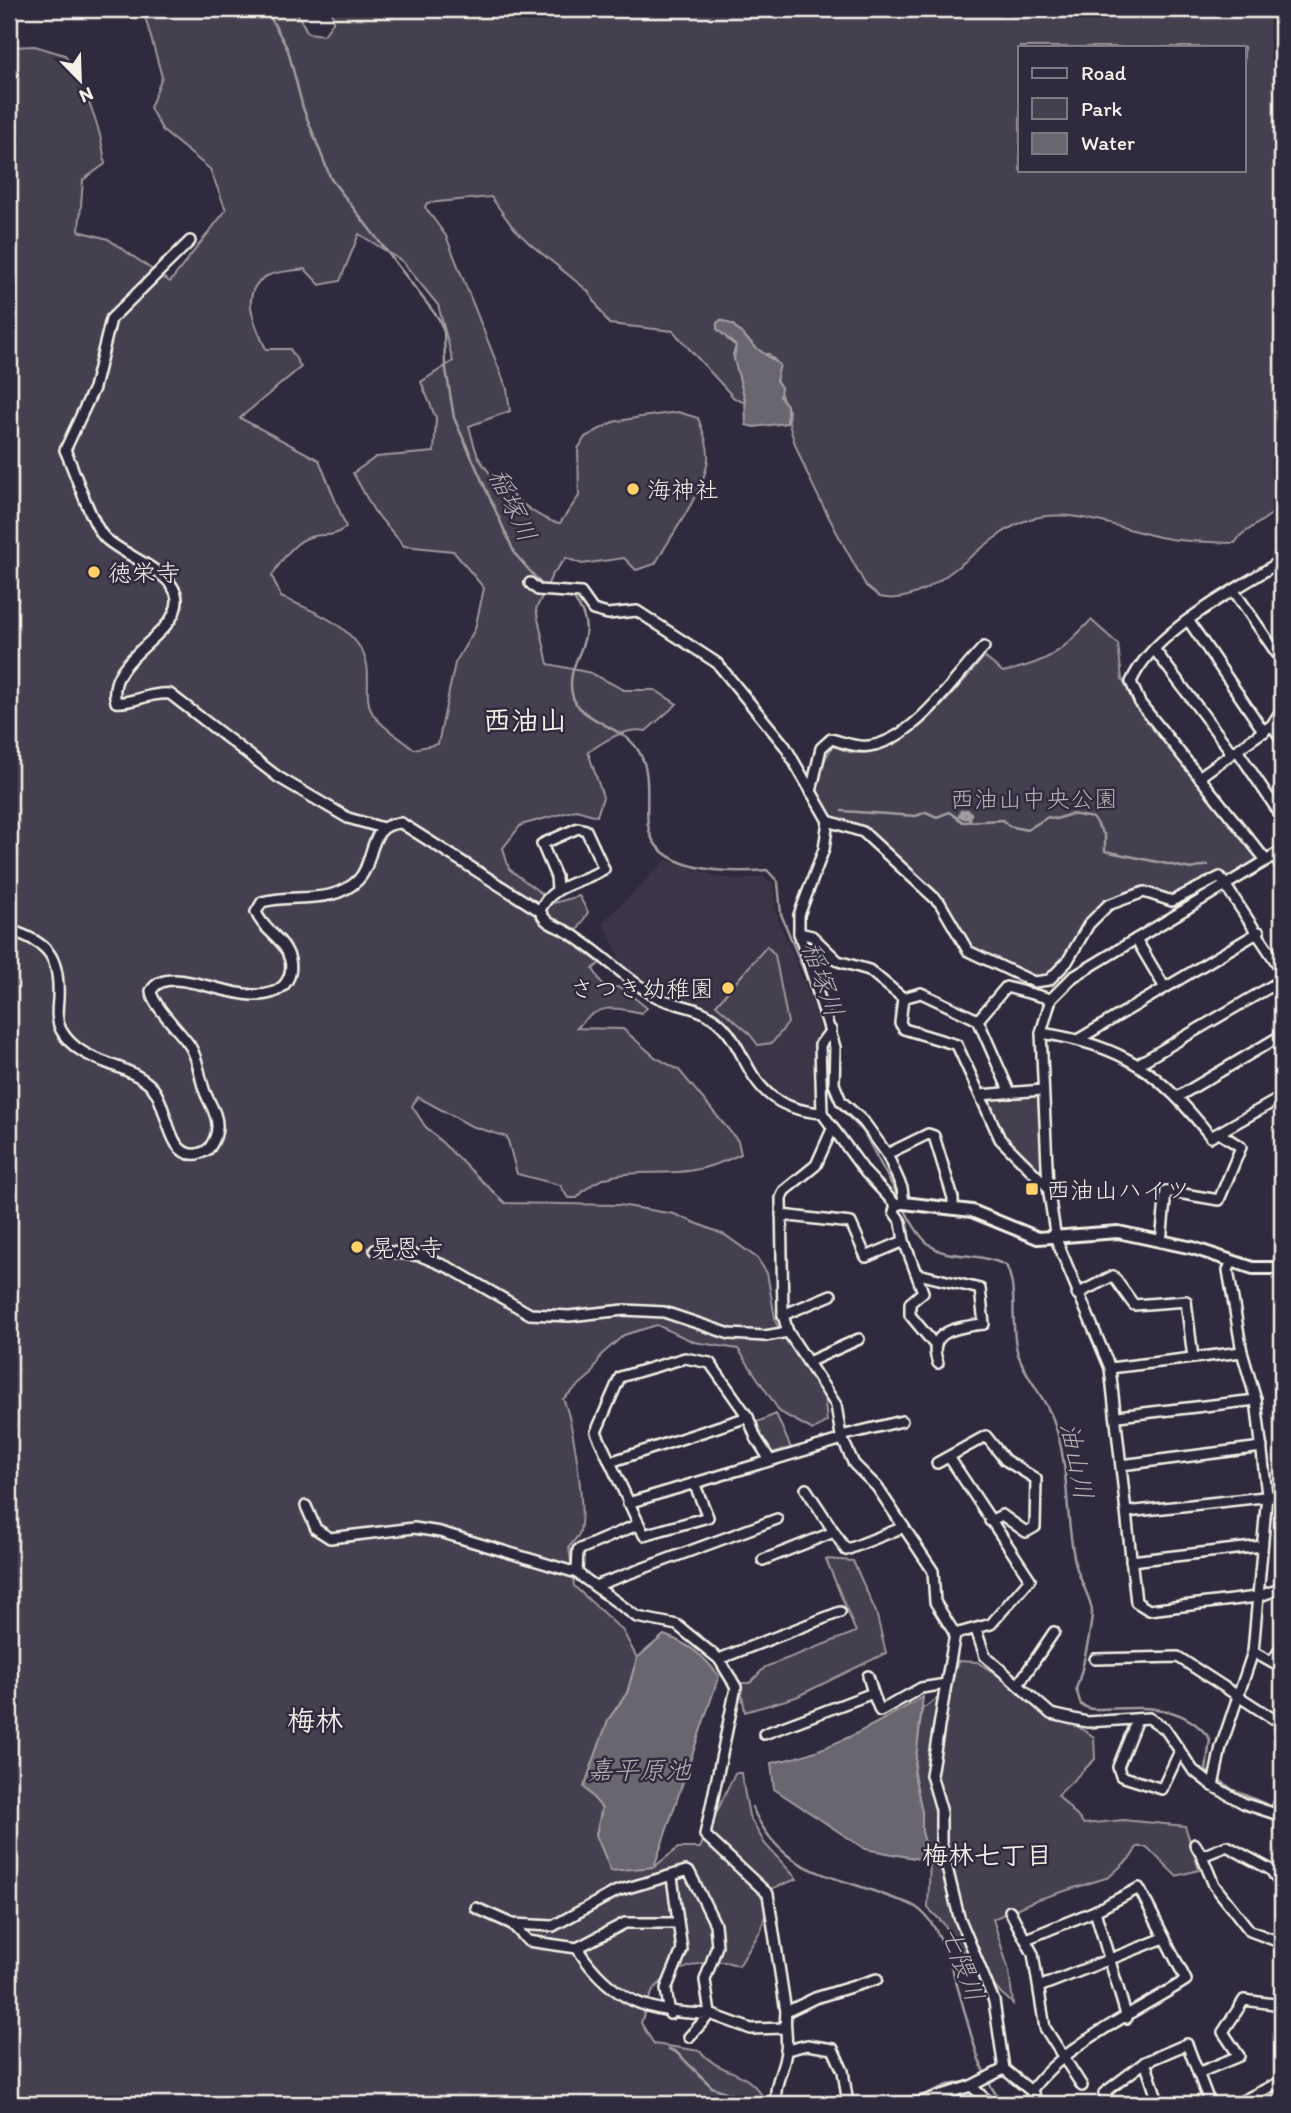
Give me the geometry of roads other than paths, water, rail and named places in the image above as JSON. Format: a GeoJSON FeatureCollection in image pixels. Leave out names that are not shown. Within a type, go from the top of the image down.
{"type":"FeatureCollection","features":[{"type":"Feature","properties":{"kind":"street"},"geometry":{"type":"LineString","coordinates":[[190,241],[111,318],[94,388],[65,450],[97,530],[133,559],[161,573],[174,589],[177,600],[175,611],[168,622],[129,662],[113,693],[116,702],[124,703],[153,693],[170,694],[278,777],[348,818],[383,828],[401,823],[411,828],[540,911],[550,925],[563,930],[615,964],[653,995],[706,1014],[724,1029],[754,1080],[768,1094],[805,1112],[822,1113]]}},
{"type":"Feature","properties":{"kind":"street"},"geometry":{"type":"LineString","coordinates":[[1281,564],[1188,620],[1154,649],[1131,682],[1140,703],[1199,777],[1274,855],[1282,869]]}},
{"type":"Feature","properties":{"kind":"street"},"geometry":{"type":"LineString","coordinates":[[534,587],[581,593],[593,610],[608,614],[638,611],[717,663],[785,746],[828,821],[824,849],[799,915],[799,933],[835,1047],[834,1084],[841,1101],[864,1122],[887,1154],[902,1188],[900,1204],[894,1212],[901,1222],[904,1241],[923,1292],[910,1303],[910,1315],[934,1344]]}},
{"type":"Feature","properties":{"kind":"street"},"geometry":{"type":"LineString","coordinates":[[1234,591],[1282,661]]}},
{"type":"Feature","properties":{"kind":"street"},"geometry":{"type":"LineString","coordinates":[[1188,620],[1264,732]]}},
{"type":"Feature","properties":{"kind":"street"},"geometry":{"type":"LineString","coordinates":[[1273,648],[1282,642]]}},
{"type":"Feature","properties":{"kind":"street"},"geometry":{"type":"LineString","coordinates":[[811,792],[821,748],[831,739],[867,747],[889,741],[943,697],[984,647]]}},
{"type":"Feature","properties":{"kind":"street"},"geometry":{"type":"LineString","coordinates":[[1154,649],[1235,751],[1282,817]]}},
{"type":"Feature","properties":{"kind":"street"},"geometry":{"type":"LineString","coordinates":[[1199,777],[1264,732],[1282,709]]}},
{"type":"Feature","properties":{"kind":"street"},"geometry":{"type":"LineString","coordinates":[[1272,725],[1282,740]]}},
{"type":"Feature","properties":{"kind":"street"},"geometry":{"type":"LineString","coordinates":[[828,821],[863,832],[940,903],[968,951],[1034,982],[1049,980],[1067,962],[1089,924],[1108,905],[1144,892],[1172,901],[1220,877],[1259,932],[1282,971]]}},
{"type":"Feature","properties":{"kind":"street"},"geometry":{"type":"LineString","coordinates":[[9,930],[43,945],[56,964],[59,977],[57,1017],[71,1044],[85,1054],[127,1071],[148,1084],[162,1102],[174,1143],[182,1152],[192,1155],[203,1153],[216,1135],[216,1117],[204,1091],[192,1049],[151,996],[153,986],[178,980],[242,994],[271,993],[280,988],[291,970],[289,959],[279,937],[258,918],[257,906],[271,899],[330,895],[352,885],[364,871],[374,839],[383,828]]}},
{"type":"Feature","properties":{"kind":"street"},"geometry":{"type":"LineString","coordinates":[[540,911],[543,903],[557,890],[604,869],[586,830],[578,828],[542,844],[556,877],[557,890]]}},
{"type":"Feature","properties":{"kind":"street"},"geometry":{"type":"LineString","coordinates":[[1274,855],[1073,977],[1051,999],[1041,1033],[1048,1187],[1056,1239],[1110,1368],[1118,1416],[1136,1602],[1149,1610],[1257,1597],[1282,1588]]}},
{"type":"Feature","properties":{"kind":"street"},"geometry":{"type":"LineString","coordinates":[[1079,1039],[1259,932]]}},
{"type":"Feature","properties":{"kind":"street"},"geometry":{"type":"LineString","coordinates":[[799,933],[812,936],[838,961],[869,970],[903,998]]}},
{"type":"Feature","properties":{"kind":"street"},"geometry":{"type":"LineString","coordinates":[[1136,939],[1165,988]]}},
{"type":"Feature","properties":{"kind":"street"},"geometry":{"type":"LineString","coordinates":[[1138,1064],[1282,980]]}},
{"type":"Feature","properties":{"kind":"street"},"geometry":{"type":"LineString","coordinates":[[978,1020],[1006,987],[1051,999]]}},
{"type":"Feature","properties":{"kind":"street"},"geometry":{"type":"LineString","coordinates":[[903,998],[922,993],[978,1020],[1010,1093]]}},
{"type":"Feature","properties":{"kind":"street"},"geometry":{"type":"LineString","coordinates":[[903,998],[900,1023],[904,1029],[957,1045],[1000,1139],[1048,1187]]}},
{"type":"Feature","properties":{"kind":"street"},"geometry":{"type":"LineString","coordinates":[[831,1030],[820,1045],[822,1113],[866,1173],[900,1204],[953,1207],[1007,1223],[1038,1238],[1056,1239],[1118,1232],[1193,1248],[1253,1268],[1282,1268]]}},
{"type":"Feature","properties":{"kind":"street"},"geometry":{"type":"LineString","coordinates":[[1041,1033],[1079,1039],[1138,1064],[1179,1096],[1211,1137],[1282,1097]]}},
{"type":"Feature","properties":{"kind":"street"},"geometry":{"type":"LineString","coordinates":[[1179,1096],[1282,1035]]}},
{"type":"Feature","properties":{"kind":"street"},"geometry":{"type":"LineString","coordinates":[[980,1095],[1043,1090]]}},
{"type":"Feature","properties":{"kind":"street"},"geometry":{"type":"LineString","coordinates":[[833,1127],[816,1165],[784,1191],[781,1215],[783,1315],[788,1332],[836,1405],[842,1437],[854,1464],[877,1487],[933,1570],[935,1602],[955,1634],[931,1775],[942,1809],[941,1843],[959,1917],[994,2001],[1004,2069],[1031,2091],[1039,2104]]}},
{"type":"Feature","properties":{"kind":"street"},"geometry":{"type":"LineString","coordinates":[[1161,1242],[1166,1191],[1219,1200],[1241,1147],[1219,1133]]}},
{"type":"Feature","properties":{"kind":"street"},"geometry":{"type":"LineString","coordinates":[[887,1154],[928,1134],[934,1136],[953,1198],[953,1207]]}},
{"type":"Feature","properties":{"kind":"street"},"geometry":{"type":"LineString","coordinates":[[781,1215],[850,1223],[866,1257],[904,1241]]}},
{"type":"Feature","properties":{"kind":"street"},"geometry":{"type":"LineString","coordinates":[[374,1250],[421,1256],[450,1268],[530,1314],[569,1316],[624,1310],[664,1312],[730,1334],[765,1336],[788,1332]]}},
{"type":"Feature","properties":{"kind":"street"},"geometry":{"type":"LineString","coordinates":[[1213,1786],[1253,1652],[1267,1495],[1256,1400],[1242,1352],[1228,1270],[1233,1262]]}},
{"type":"Feature","properties":{"kind":"street"},"geometry":{"type":"LineString","coordinates":[[918,1274],[980,1289],[984,1324],[952,1329],[934,1344],[933,1351],[938,1363]]}},
{"type":"Feature","properties":{"kind":"street"},"geometry":{"type":"LineString","coordinates":[[1077,1294],[1113,1276],[1134,1306],[1186,1301],[1194,1358]]}},
{"type":"Feature","properties":{"kind":"street"},"geometry":{"type":"LineString","coordinates":[[783,1315],[831,1295]]}},
{"type":"Feature","properties":{"kind":"street"},"geometry":{"type":"LineString","coordinates":[[808,1362],[859,1339]]}},
{"type":"Feature","properties":{"kind":"street"},"geometry":{"type":"LineString","coordinates":[[1110,1368],[1242,1352]]}},
{"type":"Feature","properties":{"kind":"street"},"geometry":{"type":"LineString","coordinates":[[694,1483],[708,1517],[644,1535],[596,1432],[620,1377],[685,1358],[710,1363],[748,1417],[756,1438],[770,1460]]}},
{"type":"Feature","properties":{"kind":"street"},"geometry":{"type":"LineString","coordinates":[[1118,1416],[1256,1400]]}},
{"type":"Feature","properties":{"kind":"street"},"geometry":{"type":"LineString","coordinates":[[610,1462],[748,1417]]}},
{"type":"Feature","properties":{"kind":"street"},"geometry":{"type":"LineString","coordinates":[[628,1503],[902,1421]]}},
{"type":"Feature","properties":{"kind":"street"},"geometry":{"type":"LineString","coordinates":[[937,1463],[986,1436],[1005,1460],[1036,1479],[1034,1527],[1026,1532],[1002,1515],[990,1521]]}},
{"type":"Feature","properties":{"kind":"street"},"geometry":{"type":"LineString","coordinates":[[1121,1465],[1262,1447]]}},
{"type":"Feature","properties":{"kind":"street"},"geometry":{"type":"LineString","coordinates":[[949,1457],[1030,1579],[991,1624],[955,1634]]}},
{"type":"Feature","properties":{"kind":"street"},"geometry":{"type":"LineString","coordinates":[[806,1489],[846,1550],[904,1527]]}},
{"type":"Feature","properties":{"kind":"street"},"geometry":{"type":"LineString","coordinates":[[1127,1512],[1282,1494]]}},
{"type":"Feature","properties":{"kind":"street"},"geometry":{"type":"LineString","coordinates":[[306,1506],[316,1529],[330,1538],[414,1528],[440,1532],[577,1573],[636,1617],[677,1625],[719,1659],[736,1687],[705,1835],[768,1895],[786,2012],[784,2028],[787,2050],[774,2093],[777,2104]]}},
{"type":"Feature","properties":{"kind":"street"},"geometry":{"type":"LineString","coordinates":[[595,1587],[777,1519]]}},
{"type":"Feature","properties":{"kind":"street"},"geometry":{"type":"LineString","coordinates":[[577,1573],[579,1550],[639,1524]]}},
{"type":"Feature","properties":{"kind":"street"},"geometry":{"type":"LineString","coordinates":[[763,1560],[834,1532]]}},
{"type":"Feature","properties":{"kind":"street"},"geometry":{"type":"LineString","coordinates":[[1131,1562],[1262,1546]]}},
{"type":"Feature","properties":{"kind":"street"},"geometry":{"type":"LineString","coordinates":[[719,1659],[840,1612]]}},
{"type":"Feature","properties":{"kind":"street"},"geometry":{"type":"LineString","coordinates":[[976,1630],[985,1656],[1051,1714],[1087,1722],[1149,1718],[1165,1729],[1194,1770],[1213,1786],[1245,1804],[1279,1812],[1282,1794]]}},
{"type":"Feature","properties":{"kind":"street"},"geometry":{"type":"LineString","coordinates":[[1018,1685],[1054,1632]]}},
{"type":"Feature","properties":{"kind":"street"},"geometry":{"type":"LineString","coordinates":[[1272,1662],[1282,1646]]}},
{"type":"Feature","properties":{"kind":"street"},"geometry":{"type":"LineString","coordinates":[[1253,1652],[1282,1668]]}},
{"type":"Feature","properties":{"kind":"street"},"geometry":{"type":"LineString","coordinates":[[1095,1659],[1178,1657],[1272,1718]]}},
{"type":"Feature","properties":{"kind":"street"},"geometry":{"type":"LineString","coordinates":[[868,1676],[880,1711],[921,1688],[946,1684]]}},
{"type":"Feature","properties":{"kind":"street"},"geometry":{"type":"LineString","coordinates":[[764,1734],[873,1693]]}},
{"type":"Feature","properties":{"kind":"street"},"geometry":{"type":"LineString","coordinates":[[1136,1719],[1118,1767],[1121,1776],[1162,1789],[1180,1751]]}},
{"type":"Feature","properties":{"kind":"street"},"geometry":{"type":"LineString","coordinates":[[1195,1844],[1214,1885],[1250,1931],[1282,1942]]}},
{"type":"Feature","properties":{"kind":"street"},"geometry":{"type":"LineString","coordinates":[[1202,1856],[1227,1846],[1271,1870],[1282,1887]]}},
{"type":"Feature","properties":{"kind":"street"},"geometry":{"type":"LineString","coordinates":[[476,1909],[512,1924],[553,1926],[617,1891],[686,1871],[690,1873],[715,1924],[717,1946],[705,1980],[710,2014],[690,2037]]}},
{"type":"Feature","properties":{"kind":"street"},"geometry":{"type":"LineString","coordinates":[[670,2014],[666,1989],[682,1950],[672,1877]]}},
{"type":"Feature","properties":{"kind":"street"},"geometry":{"type":"LineString","coordinates":[[1026,1939],[1095,1911],[1139,1888],[1186,1980],[1061,2058],[1044,2072],[1031,2091]]}},
{"type":"Feature","properties":{"kind":"street"},"geometry":{"type":"LineString","coordinates":[[1010,1911],[1033,1954],[1045,2028],[1061,2058],[1082,2086]]}},
{"type":"Feature","properties":{"kind":"street"},"geometry":{"type":"LineString","coordinates":[[1095,1911],[1127,2018]]}},
{"type":"Feature","properties":{"kind":"street"},"geometry":{"type":"LineString","coordinates":[[512,1924],[528,1941],[577,1948],[625,1923],[678,1923]]}},
{"type":"Feature","properties":{"kind":"street"},"geometry":{"type":"LineString","coordinates":[[1039,1987],[1164,1938]]}},
{"type":"Feature","properties":{"kind":"street"},"geometry":{"type":"LineString","coordinates":[[577,1948],[588,1965],[631,2003],[670,2014],[710,2014],[751,2029],[784,2028]]}},
{"type":"Feature","properties":{"kind":"street"},"geometry":{"type":"LineString","coordinates":[[786,2012],[815,1998],[877,1979]]}},
{"type":"Feature","properties":{"kind":"street"},"geometry":{"type":"LineString","coordinates":[[1198,2073],[1239,2056],[1223,2032],[1244,2000],[1282,2005]]}},
{"type":"Feature","properties":{"kind":"street"},"geometry":{"type":"LineString","coordinates":[[1110,2104],[1104,2093],[1145,2062],[1187,2044],[1210,2104]]}},
{"type":"Feature","properties":{"kind":"street"},"geometry":{"type":"LineString","coordinates":[[787,2050],[807,2045],[833,2049],[843,2071],[848,2104]]}},
{"type":"Feature","properties":{"kind":"street"},"geometry":{"type":"LineString","coordinates":[[1145,2062],[1159,2104]]}},
{"type":"Feature","properties":{"kind":"street"},"geometry":{"type":"LineString","coordinates":[[914,2104],[971,2086],[1004,2069]]}},
{"type":"Feature","properties":{"kind":"street"},"geometry":{"type":"LineString","coordinates":[[1236,2104],[1282,2081]]}},
{"type":"Feature","properties":{"kind":"street"},"geometry":{"type":"LineString","coordinates":[[971,2086],[990,2104]]}},
{"type":"Feature","properties":{"kind":"water"},"geometry":{"type":"Polygon","coordinates":[[[721,320],[733,325],[755,347],[780,365],[776,381],[781,387],[780,397],[787,405],[787,423],[754,427],[746,425],[745,399],[734,359],[736,346],[717,329],[717,323],[721,320]]]}},
{"type":"Feature","properties":{"kind":"water","name":"嘉平原池"},"geometry":{"type":"Polygon","coordinates":[[[664,1635],[695,1651],[719,1676],[654,1867],[611,1871],[596,1835],[602,1808],[584,1787],[608,1720],[627,1693],[637,1658],[664,1635]]]}},
{"type":"Feature","properties":{"kind":"water"},"geometry":{"type":"Polygon","coordinates":[[[923,1697],[914,1774],[922,1812],[922,1832],[930,1861],[865,1849],[774,1789],[771,1763],[831,1745],[923,1697]]]}},
{"type":"Feature","properties":{"kind":"waterway","name":"稲塚川"},"geometry":{"type":"LineString","coordinates":[[266,9],[288,50],[303,108],[331,179],[439,319],[444,332],[445,363],[454,418],[515,554],[544,587]]}},
{"type":"Feature","properties":{"kind":"waterway","name":"稲塚川"},"geometry":{"type":"LineString","coordinates":[[562,596],[574,599],[586,626],[582,648],[573,669],[572,694],[582,710],[629,740],[641,756],[645,765],[648,825],[653,841],[664,853],[679,862],[697,867],[734,871],[767,870],[778,882],[781,914],[817,1004]]}},
{"type":"Feature","properties":{"kind":"waterway"},"geometry":{"type":"LineString","coordinates":[[959,816],[961,811],[967,810],[971,813],[970,820]]}},
{"type":"Feature","properties":{"kind":"waterway"},"geometry":{"type":"LineString","coordinates":[[842,811],[916,816],[926,812],[937,817],[949,812],[963,822],[1002,820],[1009,826],[1027,830],[1048,817],[1056,819],[1071,814],[1093,818],[1105,836],[1105,851],[1191,869],[1208,865]]}},
{"type":"Feature","properties":{"kind":"waterway"},"geometry":{"type":"LineString","coordinates":[[964,816],[966,818],[962,817],[964,813],[967,813],[967,818],[961,816],[961,813],[966,811],[969,814],[969,819]]}},
{"type":"Feature","properties":{"kind":"waterway","name":"稲塚川"},"geometry":{"type":"LineString","coordinates":[[820,1014],[824,1035]]}},
{"type":"Feature","properties":{"kind":"waterway","name":"油山川"},"geometry":{"type":"LineString","coordinates":[[826,1041],[827,1086],[836,1104],[863,1131],[900,1200]]}},
{"type":"Feature","properties":{"kind":"waterway","name":"油山川"},"geometry":{"type":"LineString","coordinates":[[903,1206],[915,1227],[936,1249],[1006,1265],[1010,1275],[1015,1343],[1026,1371],[1053,1419],[1059,1437],[1072,1548],[1091,1607],[1089,1639],[1076,1689],[1081,1705],[1091,1709],[1156,1709],[1185,1717],[1210,1739],[1206,1771],[1211,1774]]}},
{"type":"Feature","properties":{"kind":"waterway","name":"油山川"},"geometry":{"type":"LineString","coordinates":[[1217,1778],[1233,1790],[1282,1811]]}},
{"type":"Feature","properties":{"kind":"waterway","name":"七隈川"},"geometry":{"type":"LineString","coordinates":[[752,1807],[777,1846],[792,1858],[825,1875],[910,1904],[930,1921],[949,1960],[985,2074]]}},
{"type":"Feature","properties":{"kind":"waterway"},"geometry":{"type":"LineString","coordinates":[[669,2049],[676,2052],[712,2087],[758,2104]]}},
{"type":"Feature","properties":{"kind":"waterway","name":"七隈川"},"geometry":{"type":"LineString","coordinates":[[987,2080],[1002,2104]]}},
{"type":"Feature","properties":{"kind":"waterway"},"geometry":{"type":"LineString","coordinates":[[903,2104],[948,2085],[972,2081]]}},
{"type":"Feature","properties":{"kind":"place","name":"海神社"},"geometry":{"type":"Point","coordinates":[633,489]}},
{"type":"Feature","properties":{"kind":"place","name":"徳栄寺"},"geometry":{"type":"Point","coordinates":[94,572]}},
{"type":"Feature","properties":{"kind":"place","name":"さつき幼稚園"},"geometry":{"type":"Point","coordinates":[728,988]}},
{"type":"Feature","properties":{"kind":"place","name":"西油山ハイツ"},"geometry":{"type":"Point","coordinates":[1032,1189]}},
{"type":"Feature","properties":{"kind":"place","name":"晃恩寺"},"geometry":{"type":"Point","coordinates":[357,1247]}},
{"type":"Feature","properties":{"kind":"district","name":"西油山"},"geometry":{"type":"Point","coordinates":[525,720]}},
{"type":"Feature","properties":{"kind":"district","name":"梅林"},"geometry":{"type":"Point","coordinates":[315,1720]}},
{"type":"Feature","properties":{"kind":"district","name":"梅林七丁目"},"geometry":{"type":"Point","coordinates":[987,1855]}},
{"type":"Feature","properties":{"kind":"park label","name":"西油山中央公園"},"geometry":{"type":"Point","coordinates":[1034,798]}}]}
